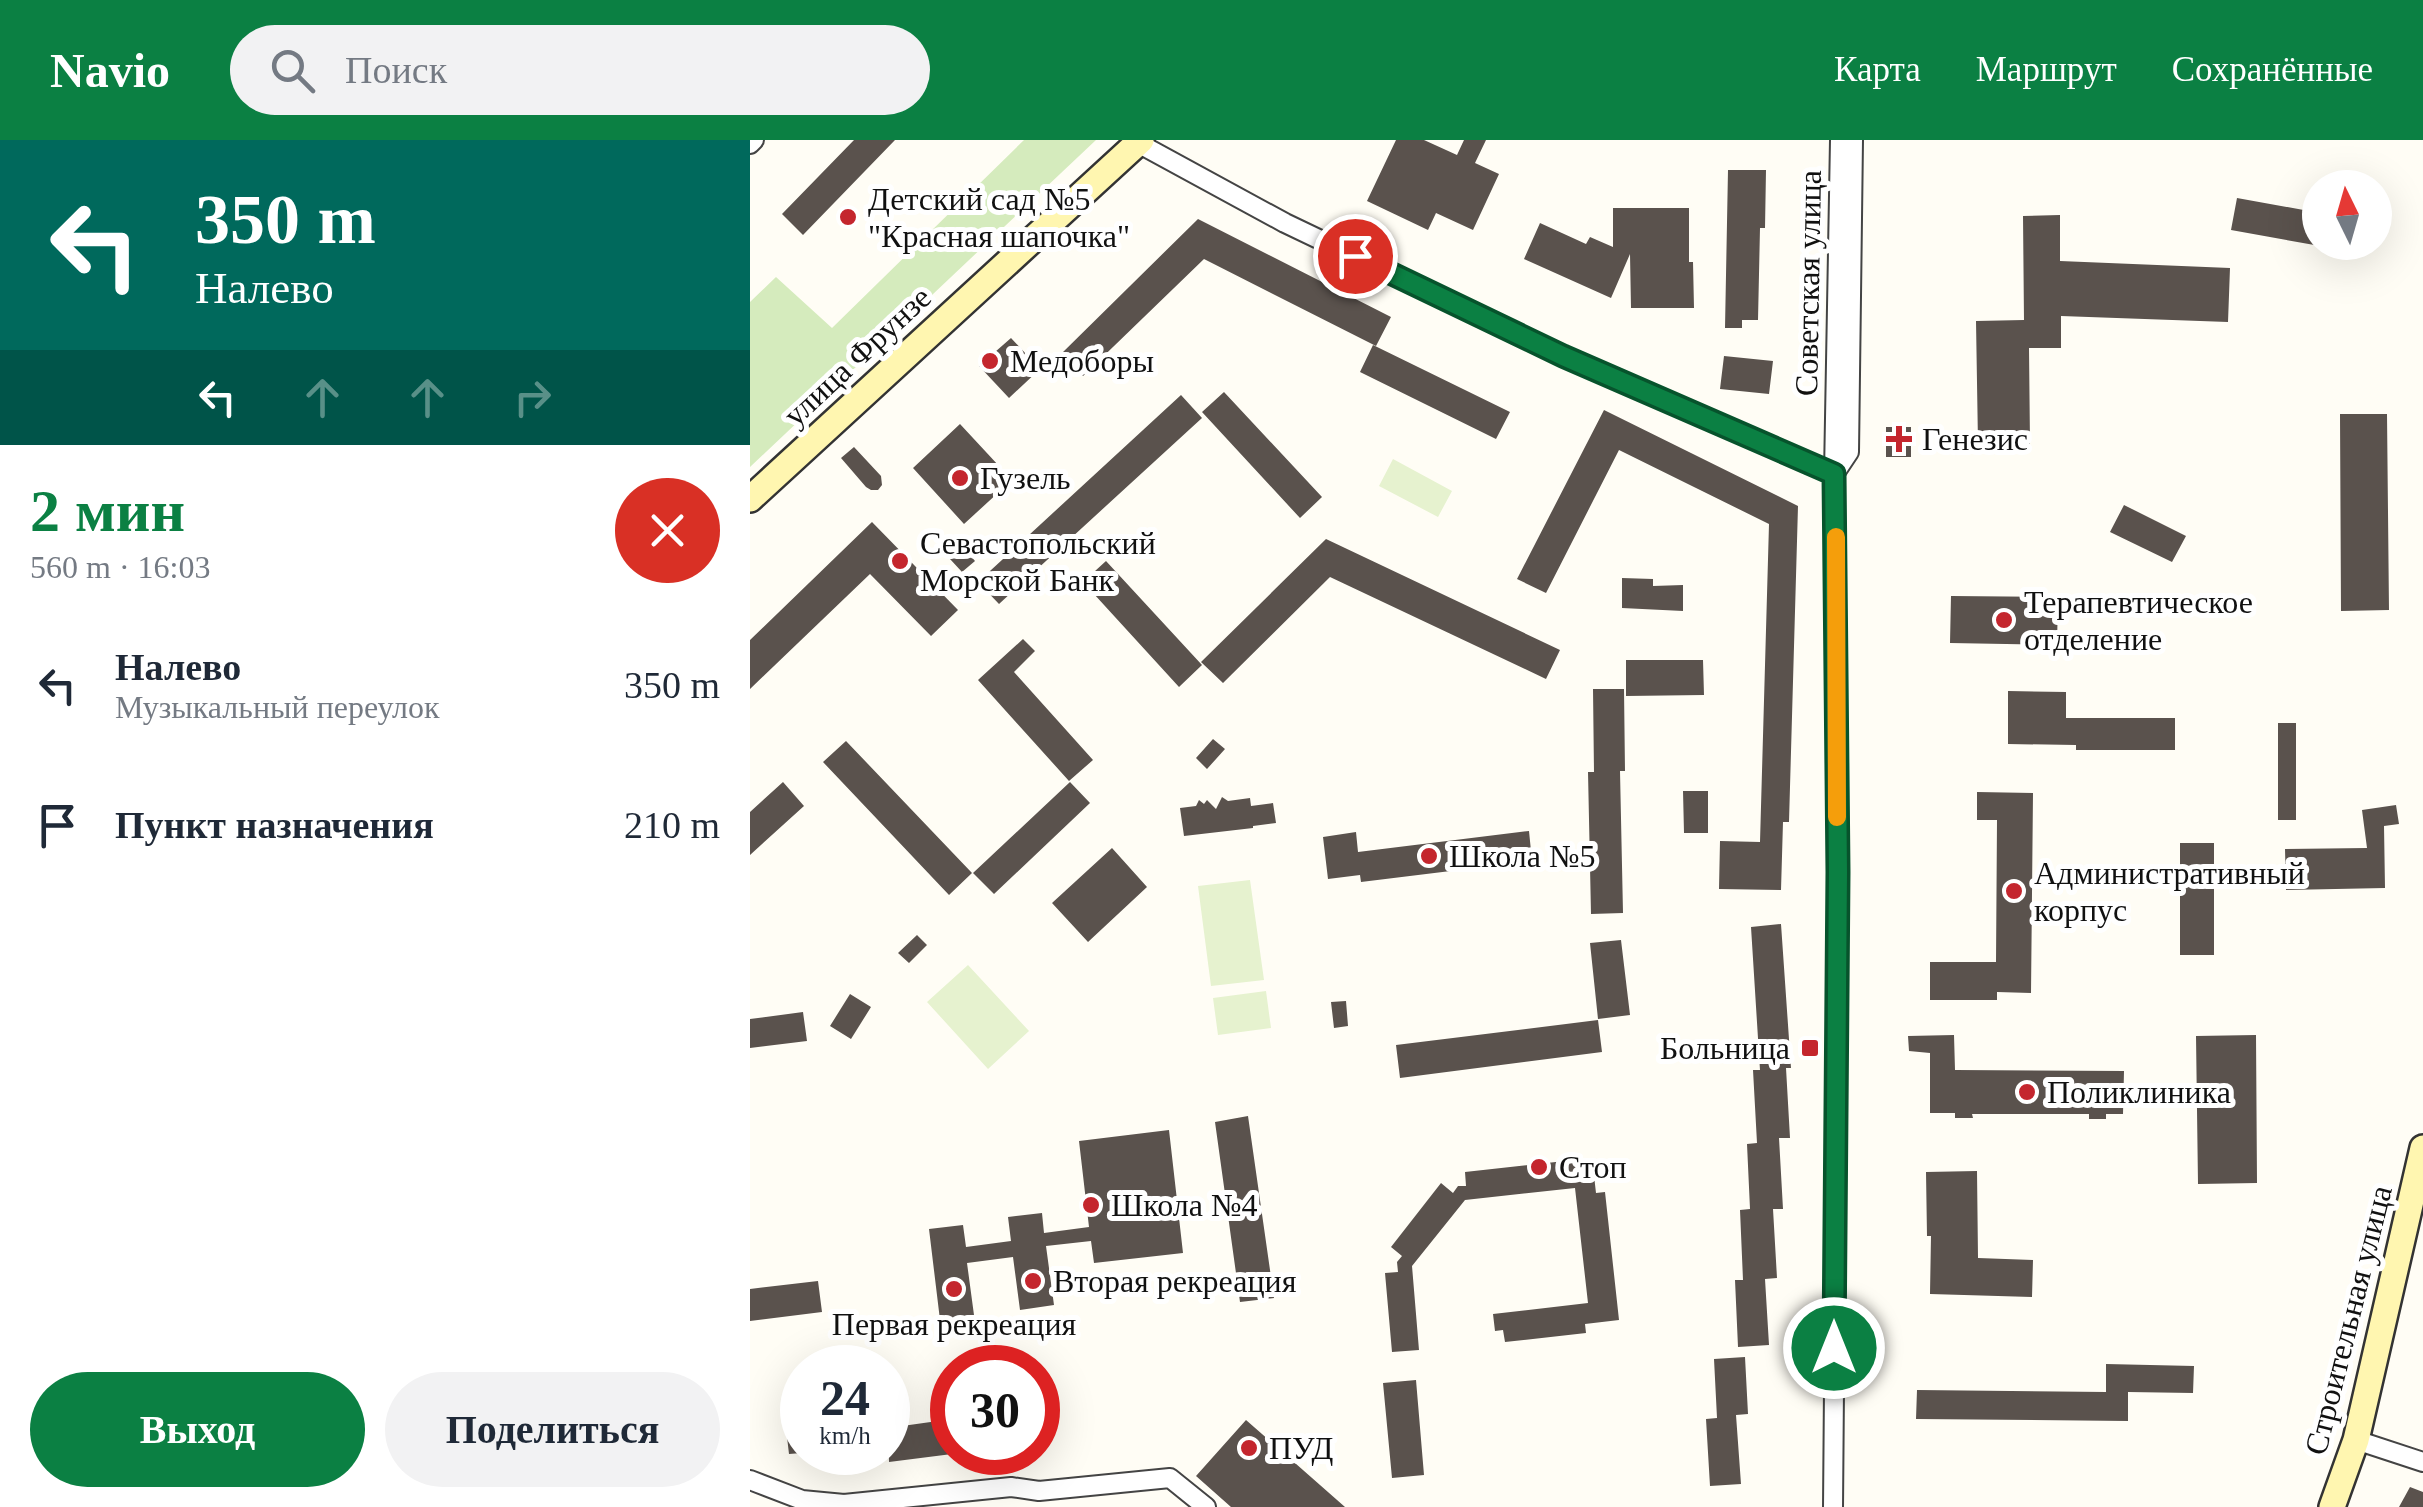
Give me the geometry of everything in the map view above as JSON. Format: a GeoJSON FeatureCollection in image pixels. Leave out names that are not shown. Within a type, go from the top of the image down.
{"type":"FeatureCollection","features":[{"type":"Feature","properties":{"kind":"main road","name":"улица Фрунзе"},"geometry":{"type":"LineString","coordinates":[[750,498],[1140,142]]}},
{"type":"Feature","properties":{"kind":"main road","name":"Строительная улица"},"geometry":{"type":"LineString","coordinates":[[2332,1507],[2356,1440],[2423,1148]]}},
{"type":"Feature","properties":{"kind":"street","name":"Советская улица"},"geometry":{"type":"LineString","coordinates":[[1833,1507],[1838,930],[1834,474],[1840,140]]}},
{"type":"Feature","properties":{"kind":"street"},"geometry":{"type":"LineString","coordinates":[[1140,142],[1286,222],[1528,340],[1834,474],[1849,452],[1853,140]]}},
{"type":"Feature","properties":{"kind":"street"},"geometry":{"type":"LineString","coordinates":[[2356,1440],[2423,1462]]}},
{"type":"Feature","properties":{"kind":"street"},"geometry":{"type":"LineString","coordinates":[[750,1480],[802,1500],[844,1504],[1011,1486],[1040,1491],[1170,1478],[1206,1507]]}},
{"type":"Feature","properties":{"kind":"green space"},"geometry":{"type":"Polygon","coordinates":[[[1024,140],[1096,140],[750,467],[750,302],[776,277],[832,328],[1024,140]]]}},
{"type":"Feature","properties":{"kind":"green space"},"geometry":{"type":"Polygon","coordinates":[[[1393,459],[1452,491],[1438,517],[1379,486],[1393,459]]]}},
{"type":"Feature","properties":{"kind":"green space"},"geometry":{"type":"Polygon","coordinates":[[[1250,880],[1264,980],[1211,986],[1198,886],[1250,880]]]}},
{"type":"Feature","properties":{"kind":"green space"},"geometry":{"type":"Polygon","coordinates":[[[968,965],[1029,1031],[988,1069],[927,1002],[968,965]]]}},
{"type":"Feature","properties":{"kind":"green space"},"geometry":{"type":"Polygon","coordinates":[[[1266,991],[1271,1028],[1218,1035],[1213,998],[1266,991]]]}},
{"type":"Feature","properties":{"kind":"building","name":"Детский сад №5 \"Красная шапочка\""},"geometry":{"type":"Polygon","coordinates":[[[854,140],[895,140],[803,235],[782,214],[854,140]]]}},
{"type":"Feature","properties":{"kind":"building"},"geometry":{"type":"Polygon","coordinates":[[[1396,140],[1424,140],[1457,155],[1464,140],[1486,140],[1475,163],[1499,174],[1473,230],[1436,213],[1428,230],[1367,201],[1396,140]]]}},
{"type":"Feature","properties":{"kind":"building"},"geometry":{"type":"Polygon","coordinates":[[[1728,170],[1766,170],[1758,320],[1742,320],[1742,328],[1725,328],[1728,170]]]}},
{"type":"Feature","properties":{"kind":"building"},"geometry":{"type":"Polygon","coordinates":[[[2237,198],[2302,210],[2302,243],[2231,230],[2237,198]]]}},
{"type":"Feature","properties":{"kind":"building"},"geometry":{"type":"Polygon","coordinates":[[[1613,208],[1689,208],[1694,308],[1631,308],[1630,254],[1611,298],[1524,259],[1540,223],[1586,244],[1590,237],[1613,247],[1613,208]]]}},
{"type":"Feature","properties":{"kind":"building"},"geometry":{"type":"Polygon","coordinates":[[[2060,215],[2060,261],[2230,268],[2228,322],[2061,316],[2061,348],[2029,348],[2030,444],[1978,444],[1976,321],[2024,320],[2023,216],[2060,215]]]}},
{"type":"Feature","properties":{"kind":"building"},"geometry":{"type":"Polygon","coordinates":[[[1198,219],[1391,317],[1376,346],[1204,259],[1083,376],[1061,354],[1198,219]]]}},
{"type":"Feature","properties":{"kind":"building"},"geometry":{"type":"Polygon","coordinates":[[[1011,338],[1040,369],[1009,398],[979,366],[1011,338]]]}},
{"type":"Feature","properties":{"kind":"building"},"geometry":{"type":"Polygon","coordinates":[[[1373,345],[1510,412],[1496,439],[1360,372],[1373,345]]]}},
{"type":"Feature","properties":{"kind":"building"},"geometry":{"type":"Polygon","coordinates":[[[1724,356],[1773,361],[1769,394],[1720,389],[1724,356]]]}},
{"type":"Feature","properties":{"kind":"building"},"geometry":{"type":"Polygon","coordinates":[[[1224,392],[1322,497],[1300,518],[1202,412],[1224,392]]]}},
{"type":"Feature","properties":{"kind":"building"},"geometry":{"type":"Polygon","coordinates":[[[1181,395],[1202,418],[999,604],[978,582],[1181,395]]]}},
{"type":"Feature","properties":{"kind":"building"},"geometry":{"type":"Polygon","coordinates":[[[1604,410],[1798,506],[1789,822],[1783,822],[1781,890],[1719,889],[1720,841],[1760,842],[1769,524],[1619,450],[1546,593],[1517,579],[1604,410]]]}},
{"type":"Feature","properties":{"kind":"building"},"geometry":{"type":"Polygon","coordinates":[[[2340,414],[2387,414],[2389,610],[2341,611],[2340,414]]]}},
{"type":"Feature","properties":{"kind":"building"},"geometry":{"type":"Polygon","coordinates":[[[960,424],[1012,480],[964,524],[913,468],[960,424]]]}},
{"type":"Feature","properties":{"kind":"building","name":"Генезис"},"geometry":{"type":"Polygon","coordinates":[[[1886,427],[1911,427],[1911,457],[1886,457],[1886,427]]]}},
{"type":"Feature","properties":{"kind":"building"},"geometry":{"type":"Polygon","coordinates":[[[854,447],[881,476],[878,490],[866,487],[841,458],[854,447]]]}},
{"type":"Feature","properties":{"kind":"building"},"geometry":{"type":"Polygon","coordinates":[[[2124,505],[2186,536],[2172,562],[2110,532],[2124,505]]]}},
{"type":"Feature","properties":{"kind":"building"},"geometry":{"type":"Polygon","coordinates":[[[872,522],[958,610],[931,636],[870,574],[750,689],[750,640],[872,522]]]}},
{"type":"Feature","properties":{"kind":"building"},"geometry":{"type":"Polygon","coordinates":[[[1326,539],[1560,650],[1546,679],[1330,577],[1223,683],[1201,662],[1326,539]]]}},
{"type":"Feature","properties":{"kind":"building"},"geometry":{"type":"Polygon","coordinates":[[[963,547],[975,561],[962,572],[950,559],[963,547]]]}},
{"type":"Feature","properties":{"kind":"building"},"geometry":{"type":"Polygon","coordinates":[[[1106,561],[1202,665],[1179,687],[1083,582],[1106,561]]]}},
{"type":"Feature","properties":{"kind":"building"},"geometry":{"type":"Polygon","coordinates":[[[1622,578],[1653,579],[1653,586],[1683,585],[1683,611],[1622,608],[1622,578]]]}},
{"type":"Feature","properties":{"kind":"building","name":"Терапевтическое отделение"},"geometry":{"type":"Polygon","coordinates":[[[1951,596],[2058,597],[2057,645],[1950,643],[1951,596]]]}},
{"type":"Feature","properties":{"kind":"building"},"geometry":{"type":"Polygon","coordinates":[[[1023,639],[1035,651],[1014,672],[1093,760],[1069,781],[978,680],[1023,639]]]}},
{"type":"Feature","properties":{"kind":"building"},"geometry":{"type":"Polygon","coordinates":[[[1626,660],[1703,660],[1704,695],[1626,696],[1626,660]]]}},
{"type":"Feature","properties":{"kind":"building"},"geometry":{"type":"Polygon","coordinates":[[[1593,689],[1624,689],[1625,771],[1620,771],[1623,913],[1591,914],[1588,772],[1594,772],[1593,689]]]}},
{"type":"Feature","properties":{"kind":"building"},"geometry":{"type":"Polygon","coordinates":[[[2008,691],[2066,692],[2066,718],[2175,718],[2175,750],[2076,750],[2076,745],[2008,744],[2008,691]]]}},
{"type":"Feature","properties":{"kind":"building"},"geometry":{"type":"Polygon","coordinates":[[[2278,723],[2296,723],[2296,820],[2278,820],[2278,723]]]}},
{"type":"Feature","properties":{"kind":"building"},"geometry":{"type":"Polygon","coordinates":[[[1213,739],[1225,749],[1207,769],[1196,758],[1213,739]]]}},
{"type":"Feature","properties":{"kind":"building"},"geometry":{"type":"Polygon","coordinates":[[[846,741],[972,873],[949,895],[823,762],[846,741]]]}},
{"type":"Feature","properties":{"kind":"building"},"geometry":{"type":"Polygon","coordinates":[[[783,782],[804,806],[750,855],[750,812],[783,782]]]}},
{"type":"Feature","properties":{"kind":"building"},"geometry":{"type":"Polygon","coordinates":[[[1070,782],[1090,803],[994,894],[973,873],[1070,782]]]}},
{"type":"Feature","properties":{"kind":"building"},"geometry":{"type":"Polygon","coordinates":[[[1683,791],[1708,791],[1708,833],[1684,833],[1683,791]]]}},
{"type":"Feature","properties":{"kind":"building","name":"Административный корпус"},"geometry":{"type":"Polygon","coordinates":[[[1977,792],[2033,793],[2031,993],[1997,992],[1997,1000],[1930,1000],[1930,962],[1996,962],[1997,820],[1977,820],[1977,792]]]}},
{"type":"Feature","properties":{"kind":"building"},"geometry":{"type":"Polygon","coordinates":[[[1222,797],[1228,801],[1250,798],[1251,806],[1273,803],[1276,823],[1184,836],[1180,808],[1207,800],[1216,809],[1222,797]]]}},
{"type":"Feature","properties":{"kind":"building"},"geometry":{"type":"Polygon","coordinates":[[[2396,805],[2399,824],[2384,826],[2385,888],[2286,890],[2285,849],[2367,848],[2362,810],[2396,805]]]}},
{"type":"Feature","properties":{"kind":"building","name":"Школа №5"},"geometry":{"type":"Polygon","coordinates":[[[1529,831],[1532,861],[1361,882],[1360,875],[1328,879],[1323,837],[1356,832],[1358,852],[1529,831]]]}},
{"type":"Feature","properties":{"kind":"building"},"geometry":{"type":"Polygon","coordinates":[[[2180,843],[2214,843],[2214,955],[2180,955],[2180,843]]]}},
{"type":"Feature","properties":{"kind":"building"},"geometry":{"type":"Polygon","coordinates":[[[1112,848],[1147,887],[1088,942],[1052,903],[1112,848]]]}},
{"type":"Feature","properties":{"kind":"building"},"geometry":{"type":"Polygon","coordinates":[[[1781,924],[1791,1068],[1786,1068],[1790,1138],[1779,1138],[1783,1209],[1773,1209],[1777,1278],[1765,1279],[1769,1345],[1738,1347],[1735,1280],[1743,1280],[1740,1210],[1750,1209],[1747,1144],[1757,1143],[1753,1070],[1760,1070],[1751,927],[1781,924]]]}},
{"type":"Feature","properties":{"kind":"building"},"geometry":{"type":"Polygon","coordinates":[[[917,935],[927,945],[909,963],[898,953],[917,935]]]}},
{"type":"Feature","properties":{"kind":"building"},"geometry":{"type":"Polygon","coordinates":[[[1621,940],[1630,1015],[1598,1019],[1590,943],[1621,940]]]}},
{"type":"Feature","properties":{"kind":"building"},"geometry":{"type":"Polygon","coordinates":[[[850,994],[871,1007],[851,1039],[830,1026],[850,994]]]}},
{"type":"Feature","properties":{"kind":"building"},"geometry":{"type":"Polygon","coordinates":[[[1346,1001],[1348,1026],[1334,1028],[1331,1002],[1346,1001]]]}},
{"type":"Feature","properties":{"kind":"building"},"geometry":{"type":"Polygon","coordinates":[[[803,1012],[807,1041],[750,1048],[750,1019],[803,1012]]]}},
{"type":"Feature","properties":{"kind":"building"},"geometry":{"type":"Polygon","coordinates":[[[1598,1020],[1602,1052],[1400,1078],[1396,1045],[1598,1020]]]}},
{"type":"Feature","properties":{"kind":"building","name":"Поликлиника"},"geometry":{"type":"Polygon","coordinates":[[[1954,1035],[1955,1070],[2124,1071],[2123,1114],[2089,1119],[2089,1114],[1972,1114],[1973,1118],[1955,1118],[1955,1113],[1930,1113],[1930,1053],[1909,1051],[1908,1036],[1954,1035]]]}},
{"type":"Feature","properties":{"kind":"building"},"geometry":{"type":"Polygon","coordinates":[[[2256,1035],[2257,1183],[2198,1184],[2196,1036],[2256,1035]]]}},
{"type":"Feature","properties":{"kind":"building"},"geometry":{"type":"Polygon","coordinates":[[[1248,1116],[1274,1298],[1240,1302],[1215,1122],[1248,1116]]]}},
{"type":"Feature","properties":{"kind":"building"},"geometry":{"type":"Polygon","coordinates":[[[1169,1130],[1183,1253],[1094,1263],[1091,1241],[1046,1246],[1054,1305],[1020,1310],[1013,1257],[967,1263],[974,1315],[940,1320],[929,1229],[963,1225],[966,1247],[1011,1241],[1008,1217],[1042,1213],[1044,1233],[1089,1227],[1079,1141],[1169,1130]]]}},
{"type":"Feature","properties":{"kind":"building"},"geometry":{"type":"Polygon","coordinates":[[[1592,1158],[1596,1193],[1605,1192],[1619,1320],[1585,1324],[1586,1333],[1505,1342],[1503,1330],[1495,1331],[1493,1314],[1588,1303],[1575,1188],[1465,1200],[1412,1266],[1419,1350],[1392,1352],[1385,1273],[1398,1272],[1397,1262],[1402,1256],[1391,1247],[1441,1183],[1453,1193],[1458,1186],[1466,1186],[1465,1172],[1592,1158]]]}},
{"type":"Feature","properties":{"kind":"building"},"geometry":{"type":"Polygon","coordinates":[[[1977,1171],[1978,1258],[2033,1260],[2032,1297],[1930,1294],[1926,1172],[1977,1171]]]}},
{"type":"Feature","properties":{"kind":"building"},"geometry":{"type":"Polygon","coordinates":[[[818,1281],[822,1312],[750,1321],[750,1289],[818,1281]]]}},
{"type":"Feature","properties":{"kind":"building"},"geometry":{"type":"Polygon","coordinates":[[[1745,1357],[1748,1414],[1736,1415],[1741,1484],[1710,1486],[1706,1419],[1717,1418],[1714,1359],[1745,1357]]]}},
{"type":"Feature","properties":{"kind":"building"},"geometry":{"type":"Polygon","coordinates":[[[2106,1364],[2194,1366],[2193,1393],[2128,1392],[2128,1421],[1916,1419],[1917,1390],[2106,1392],[2106,1364]]]}},
{"type":"Feature","properties":{"kind":"building"},"geometry":{"type":"Polygon","coordinates":[[[1416,1380],[1424,1475],[1392,1478],[1383,1383],[1416,1380]]]}},
{"type":"Feature","properties":{"kind":"building","name":"ПУД"},"geometry":{"type":"Polygon","coordinates":[[[1246,1420],[1345,1507],[1231,1507],[1196,1476],[1246,1420]]]}},
{"type":"Feature","properties":{"kind":"building"},"geometry":{"type":"Polygon","coordinates":[[[930,1422],[930,1457],[910,1459],[910,1425],[930,1422]]]}},
{"type":"Feature","properties":{"kind":"building"},"geometry":{"type":"Polygon","coordinates":[[[2410,1487],[2423,1492],[2423,1507],[2399,1507],[2410,1487]]]}},
{"type":"Feature","properties":{"kind":"slow traffic"},"geometry":{"type":"LineString","coordinates":[[1836,537],[1837,817]]}},
{"type":"Feature","properties":{"kind":"place","name":"Детский сад №5 \"Красная шапочка\""},"geometry":{"type":"Point","coordinates":[848,217]}},
{"type":"Feature","properties":{"kind":"place","name":"Медоборы"},"geometry":{"type":"Point","coordinates":[990,361]}},
{"type":"Feature","properties":{"kind":"place","name":"Генезис"},"geometry":{"type":"Point","coordinates":[1899,439]}},
{"type":"Feature","properties":{"kind":"place","name":"Гузель"},"geometry":{"type":"Point","coordinates":[960,478]}},
{"type":"Feature","properties":{"kind":"place","name":"Севастопольский Морской Банк"},"geometry":{"type":"Point","coordinates":[900,561]}},
{"type":"Feature","properties":{"kind":"place","name":"Терапевтическое отделение"},"geometry":{"type":"Point","coordinates":[2004,620]}},
{"type":"Feature","properties":{"kind":"place","name":"Школа №5"},"geometry":{"type":"Point","coordinates":[1429,856]}},
{"type":"Feature","properties":{"kind":"place","name":"Административный корпус"},"geometry":{"type":"Point","coordinates":[2014,891]}},
{"type":"Feature","properties":{"kind":"place","name":"Больница"},"geometry":{"type":"Point","coordinates":[1810,1048]}},
{"type":"Feature","properties":{"kind":"place","name":"Поликлиника"},"geometry":{"type":"Point","coordinates":[2027,1092]}},
{"type":"Feature","properties":{"kind":"place","name":"Стоп"},"geometry":{"type":"Point","coordinates":[1539,1167]}},
{"type":"Feature","properties":{"kind":"place","name":"Школа №4"},"geometry":{"type":"Point","coordinates":[1091,1205]}},
{"type":"Feature","properties":{"kind":"place","name":"Вторая рекреация"},"geometry":{"type":"Point","coordinates":[1033,1281]}},
{"type":"Feature","properties":{"kind":"place","name":"Первая рекреация"},"geometry":{"type":"Point","coordinates":[954,1289]}},
{"type":"Feature","properties":{"kind":"place","name":"ПУД"},"geometry":{"type":"Point","coordinates":[1249,1448]}},
{"type":"Feature","properties":{"kind":"route"},"geometry":{"type":"LineString","coordinates":[[1355,256],[1563,356],[1834,474],[1838,910],[1834,1348]]}}]}
